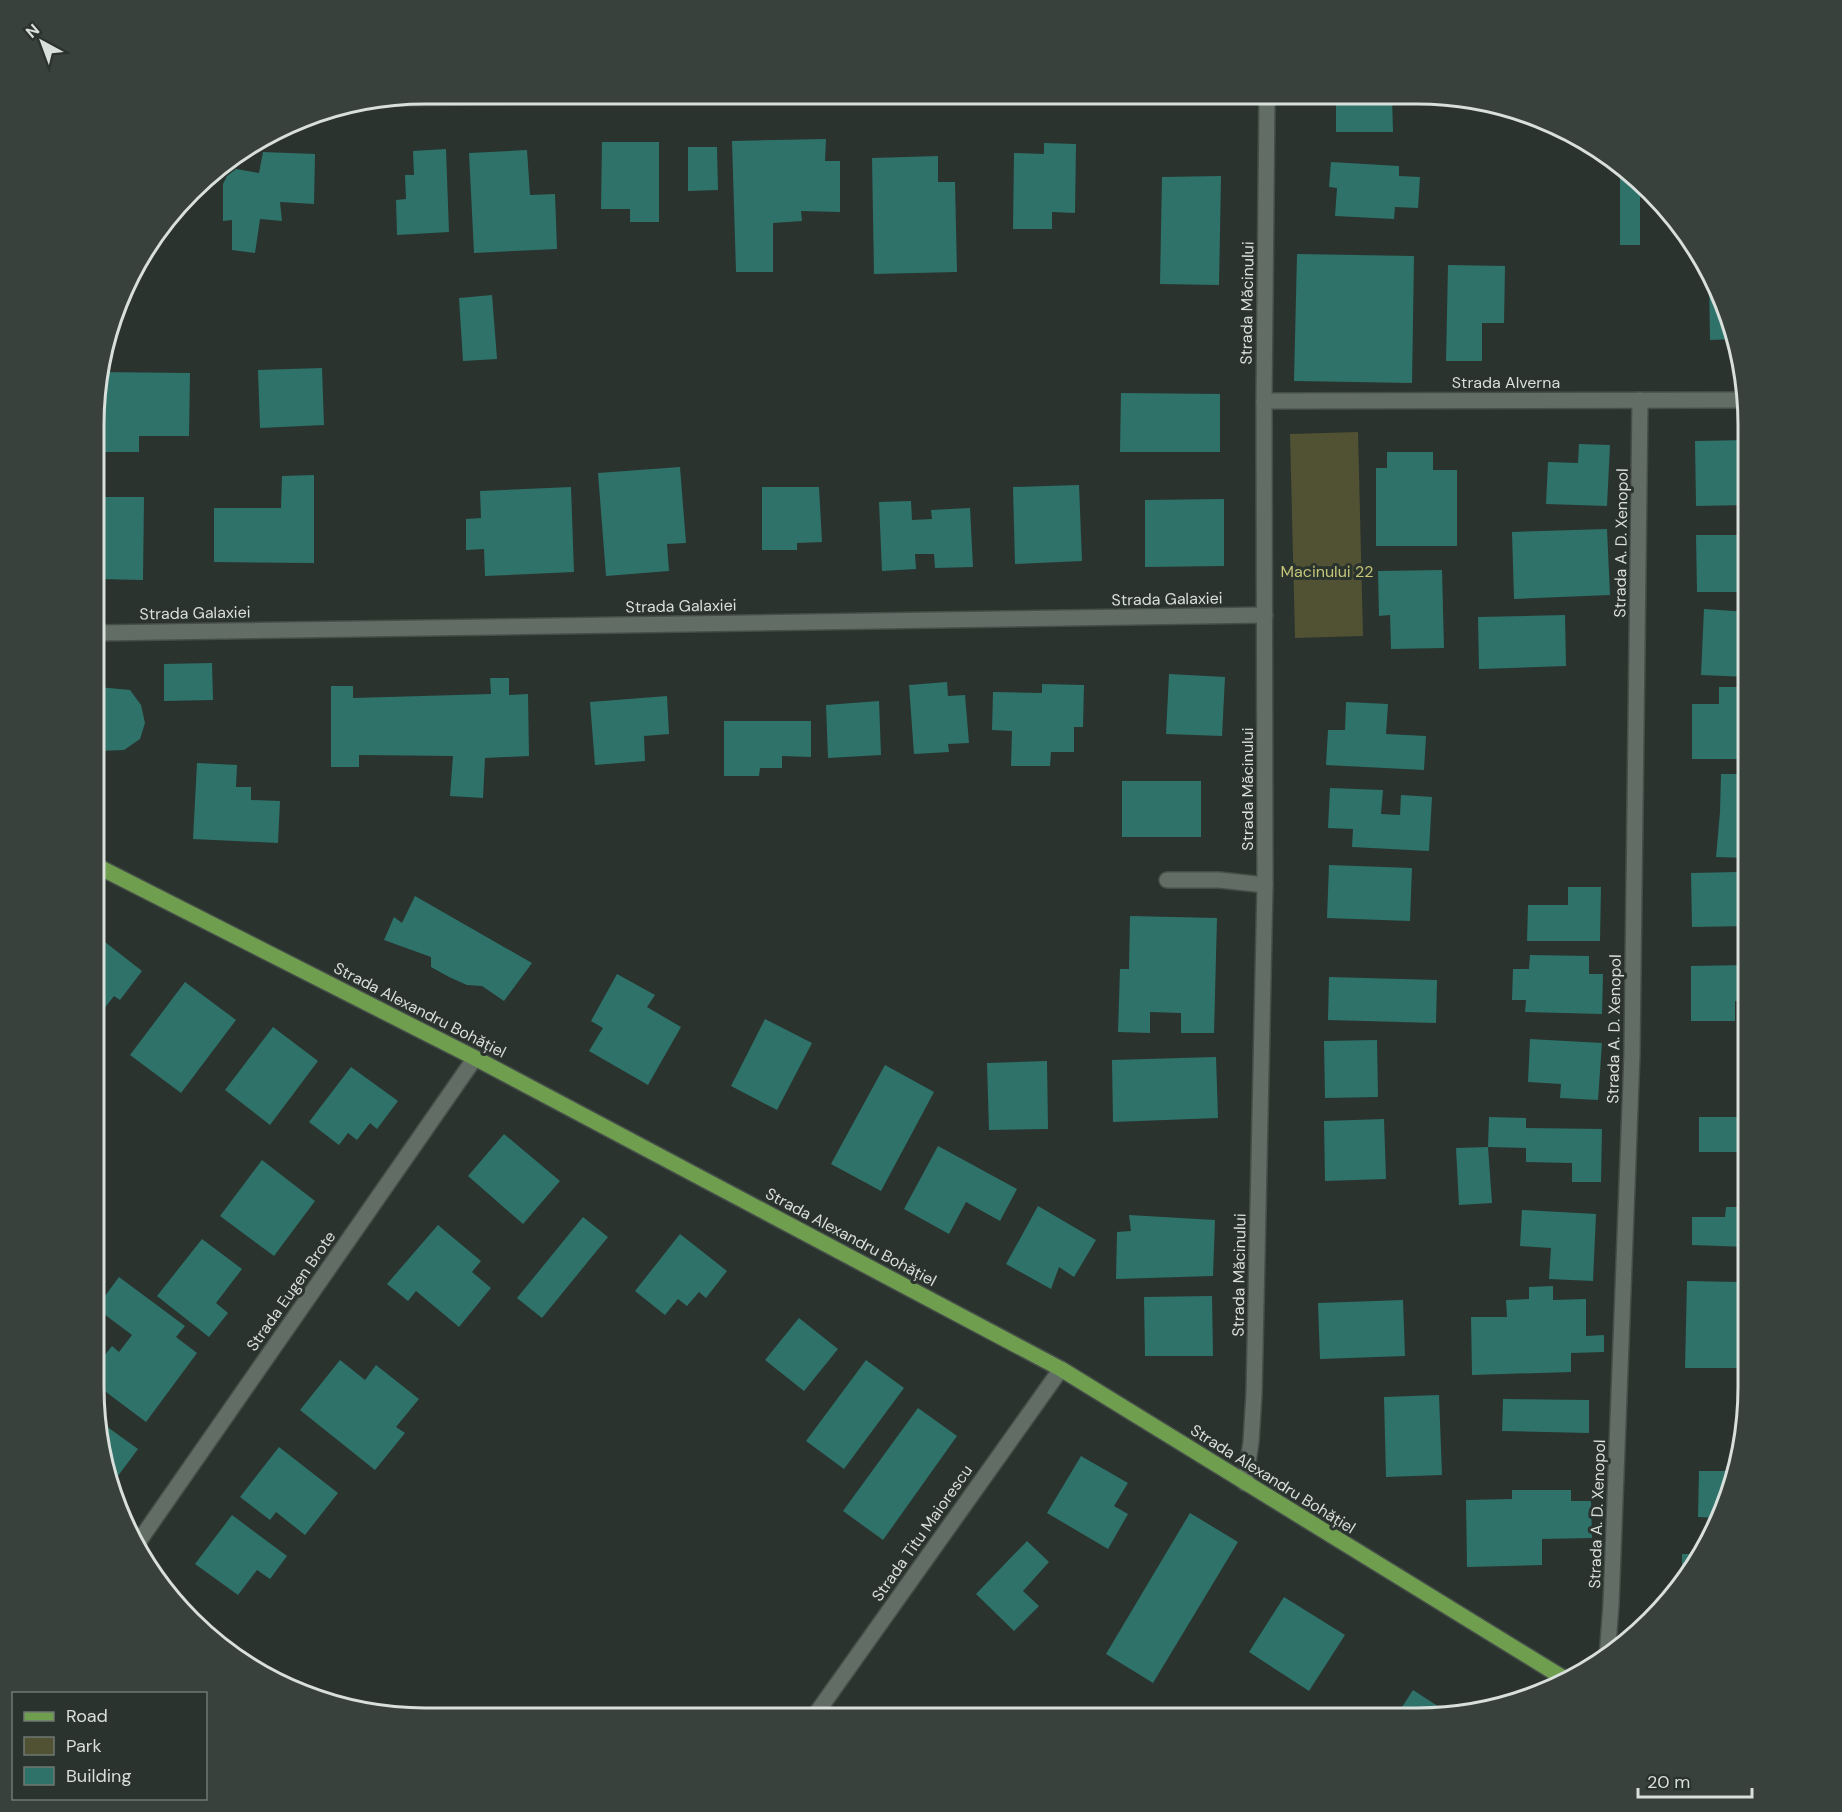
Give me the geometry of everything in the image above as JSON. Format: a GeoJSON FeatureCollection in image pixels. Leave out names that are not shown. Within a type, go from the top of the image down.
{"type":"FeatureCollection","features":[{"type":"Feature","properties":{"kind":"main road","name":"Strada Alexandru Bohățiel"},"geometry":{"type":"LineString","coordinates":[[104,870],[475,1058],[1061,1369],[1559,1675]]}},
{"type":"Feature","properties":{"kind":"street","name":"Strada Măcinului"},"geometry":{"type":"LineString","coordinates":[[1245,1483],[1251,1442],[1254,1394],[1264,885],[1264,401],[1267,104]]}},
{"type":"Feature","properties":{"kind":"street","name":"Strada A. D. Xenopol"},"geometry":{"type":"LineString","coordinates":[[1608,1646],[1632,1054],[1641,400]]}},
{"type":"Feature","properties":{"kind":"street","name":"Strada Alverna"},"geometry":{"type":"LineString","coordinates":[[1264,401],[1738,400]]}},
{"type":"Feature","properties":{"kind":"street","name":"Strada Galaxiei"},"geometry":{"type":"LineString","coordinates":[[104,633],[1265,615]]}},
{"type":"Feature","properties":{"kind":"street"},"geometry":{"type":"LineString","coordinates":[[1167,880],[1219,880],[1264,885]]}},
{"type":"Feature","properties":{"kind":"street","name":"Strada Eugen Brote"},"geometry":{"type":"LineString","coordinates":[[141,1538],[475,1058]]}},
{"type":"Feature","properties":{"kind":"street","name":"Strada Titu Maiorescu"},"geometry":{"type":"LineString","coordinates":[[820,1708],[1061,1369]]}},
{"type":"Feature","properties":{"kind":"green space","name":"Macinului 22"},"geometry":{"type":"Polygon","coordinates":[[[1358,432],[1363,636],[1295,638],[1290,434],[1358,432]]]}},
{"type":"Feature","properties":{"kind":"building"},"geometry":{"type":"Polygon","coordinates":[[[1336,104],[1392,104],[1393,132],[1336,132],[1336,104]]]}},
{"type":"Feature","properties":{"kind":"building"},"geometry":{"type":"Polygon","coordinates":[[[826,139],[825,161],[840,161],[840,212],[801,211],[802,221],[773,223],[773,272],[736,272],[732,141],[826,139]]]}},
{"type":"Feature","properties":{"kind":"building"},"geometry":{"type":"Polygon","coordinates":[[[602,142],[659,142],[659,222],[630,222],[630,209],[601,209],[602,142]]]}},
{"type":"Feature","properties":{"kind":"building"},"geometry":{"type":"Polygon","coordinates":[[[1044,143],[1076,144],[1075,213],[1052,212],[1052,229],[1013,229],[1014,153],[1044,154],[1044,143]]]}},
{"type":"Feature","properties":{"kind":"building"},"geometry":{"type":"Polygon","coordinates":[[[688,147],[717,147],[718,190],[688,191],[688,147]]]}},
{"type":"Feature","properties":{"kind":"building"},"geometry":{"type":"Polygon","coordinates":[[[446,149],[449,232],[397,235],[396,200],[406,199],[405,175],[414,175],[413,151],[446,149]]]}},
{"type":"Feature","properties":{"kind":"building"},"geometry":{"type":"Polygon","coordinates":[[[527,150],[530,195],[555,194],[557,249],[474,253],[469,153],[527,150]]]}},
{"type":"Feature","properties":{"kind":"building"},"geometry":{"type":"Polygon","coordinates":[[[263,152],[315,154],[314,204],[280,202],[282,221],[260,219],[255,253],[232,250],[232,220],[223,221],[223,184],[227,176],[236,169],[259,173],[263,152]]]}},
{"type":"Feature","properties":{"kind":"building"},"geometry":{"type":"Polygon","coordinates":[[[938,156],[938,182],[955,182],[957,272],[874,274],[872,158],[938,156]]]}},
{"type":"Feature","properties":{"kind":"building"},"geometry":{"type":"Polygon","coordinates":[[[1331,162],[1399,166],[1399,176],[1420,177],[1418,208],[1395,207],[1394,219],[1335,216],[1337,188],[1329,187],[1331,162]]]}},
{"type":"Feature","properties":{"kind":"building"},"geometry":{"type":"Polygon","coordinates":[[[1221,176],[1219,285],[1160,284],[1162,177],[1221,176]]]}},
{"type":"Feature","properties":{"kind":"building"},"geometry":{"type":"Polygon","coordinates":[[[1620,176],[1640,194],[1640,245],[1620,245],[1620,176]]]}},
{"type":"Feature","properties":{"kind":"building"},"geometry":{"type":"Polygon","coordinates":[[[1297,254],[1414,256],[1412,383],[1294,381],[1297,254]]]}},
{"type":"Feature","properties":{"kind":"building"},"geometry":{"type":"Polygon","coordinates":[[[1448,265],[1505,266],[1504,323],[1482,323],[1482,361],[1446,361],[1448,265]]]}},
{"type":"Feature","properties":{"kind":"building"},"geometry":{"type":"Polygon","coordinates":[[[1709,292],[1727,339],[1710,340],[1709,292]]]}},
{"type":"Feature","properties":{"kind":"building"},"geometry":{"type":"Polygon","coordinates":[[[492,295],[497,359],[463,361],[459,298],[492,295]]]}},
{"type":"Feature","properties":{"kind":"building"},"geometry":{"type":"Polygon","coordinates":[[[322,368],[324,425],[260,428],[258,370],[322,368]]]}},
{"type":"Feature","properties":{"kind":"building"},"geometry":{"type":"Polygon","coordinates":[[[108,372],[190,373],[189,436],[139,436],[139,452],[104,452],[104,404],[108,372]]]}},
{"type":"Feature","properties":{"kind":"building"},"geometry":{"type":"Polygon","coordinates":[[[1121,393],[1220,394],[1220,452],[1120,452],[1121,393]]]}},
{"type":"Feature","properties":{"kind":"building"},"geometry":{"type":"Polygon","coordinates":[[[1738,440],[1738,505],[1696,506],[1695,441],[1738,440]]]}},
{"type":"Feature","properties":{"kind":"building"},"geometry":{"type":"Polygon","coordinates":[[[1579,444],[1610,445],[1607,506],[1546,504],[1548,462],[1578,463],[1579,444]]]}},
{"type":"Feature","properties":{"kind":"building"},"geometry":{"type":"Polygon","coordinates":[[[1387,452],[1433,452],[1433,470],[1457,470],[1457,546],[1376,546],[1376,468],[1387,468],[1387,452]]]}},
{"type":"Feature","properties":{"kind":"building"},"geometry":{"type":"Polygon","coordinates":[[[680,467],[686,543],[667,544],[669,571],[606,576],[598,473],[680,467]]]}},
{"type":"Feature","properties":{"kind":"building"},"geometry":{"type":"Polygon","coordinates":[[[314,475],[314,563],[214,562],[214,508],[281,508],[282,476],[314,475]]]}},
{"type":"Feature","properties":{"kind":"building"},"geometry":{"type":"Polygon","coordinates":[[[1079,485],[1082,561],[1015,564],[1013,487],[1079,485]]]}},
{"type":"Feature","properties":{"kind":"building"},"geometry":{"type":"Polygon","coordinates":[[[571,487],[574,572],[485,576],[484,549],[466,550],[466,519],[481,518],[480,491],[571,487]]]}},
{"type":"Feature","properties":{"kind":"building"},"geometry":{"type":"Polygon","coordinates":[[[762,487],[819,487],[822,542],[797,543],[797,550],[762,550],[762,487]]]}},
{"type":"Feature","properties":{"kind":"building"},"geometry":{"type":"Polygon","coordinates":[[[104,497],[144,497],[143,580],[104,579],[104,497]]]}},
{"type":"Feature","properties":{"kind":"building"},"geometry":{"type":"Polygon","coordinates":[[[1224,499],[1224,566],[1145,567],[1145,500],[1224,499]]]}},
{"type":"Feature","properties":{"kind":"building"},"geometry":{"type":"Polygon","coordinates":[[[911,501],[912,520],[932,519],[931,510],[970,508],[973,567],[935,568],[934,554],[915,554],[916,569],[882,571],[879,502],[911,501]]]}},
{"type":"Feature","properties":{"kind":"building"},"geometry":{"type":"Polygon","coordinates":[[[1607,529],[1610,595],[1514,599],[1512,532],[1607,529]]]}},
{"type":"Feature","properties":{"kind":"building"},"geometry":{"type":"Polygon","coordinates":[[[1696,535],[1738,535],[1738,592],[1697,592],[1696,535]]]}},
{"type":"Feature","properties":{"kind":"building"},"geometry":{"type":"Polygon","coordinates":[[[1442,570],[1444,648],[1391,649],[1390,615],[1379,616],[1378,571],[1442,570]]]}},
{"type":"Feature","properties":{"kind":"building"},"geometry":{"type":"Polygon","coordinates":[[[1704,609],[1738,611],[1738,677],[1701,675],[1704,609]]]}},
{"type":"Feature","properties":{"kind":"building"},"geometry":{"type":"Polygon","coordinates":[[[1565,615],[1566,666],[1479,669],[1478,617],[1565,615]]]}},
{"type":"Feature","properties":{"kind":"building"},"geometry":{"type":"Polygon","coordinates":[[[212,663],[213,700],[164,701],[164,664],[212,663]]]}},
{"type":"Feature","properties":{"kind":"building"},"geometry":{"type":"Polygon","coordinates":[[[1169,674],[1225,677],[1222,736],[1166,734],[1169,674]]]}},
{"type":"Feature","properties":{"kind":"building"},"geometry":{"type":"Polygon","coordinates":[[[490,678],[509,678],[509,695],[528,694],[529,756],[485,758],[483,798],[450,796],[453,756],[359,755],[359,767],[331,767],[331,686],[353,686],[353,698],[491,694],[490,678]]]}},
{"type":"Feature","properties":{"kind":"building"},"geometry":{"type":"Polygon","coordinates":[[[947,682],[948,696],[965,695],[969,743],[948,744],[949,752],[914,754],[909,685],[947,682]]]}},
{"type":"Feature","properties":{"kind":"building"},"geometry":{"type":"Polygon","coordinates":[[[1042,684],[1084,685],[1083,727],[1074,727],[1074,752],[1051,752],[1050,766],[1011,766],[1012,731],[992,730],[993,692],[1042,693],[1042,684]]]}},
{"type":"Feature","properties":{"kind":"building"},"geometry":{"type":"Polygon","coordinates":[[[1719,687],[1738,687],[1738,759],[1692,759],[1692,704],[1719,704],[1719,687]]]}},
{"type":"Feature","properties":{"kind":"building"},"geometry":{"type":"Polygon","coordinates":[[[104,688],[130,690],[141,705],[145,723],[140,739],[124,750],[104,751],[104,688]]]}},
{"type":"Feature","properties":{"kind":"building"},"geometry":{"type":"Polygon","coordinates":[[[667,696],[669,734],[644,736],[645,761],[595,765],[590,702],[667,696]]]}},
{"type":"Feature","properties":{"kind":"building"},"geometry":{"type":"Polygon","coordinates":[[[879,701],[881,755],[828,758],[826,705],[879,701]]]}},
{"type":"Feature","properties":{"kind":"building"},"geometry":{"type":"Polygon","coordinates":[[[1346,702],[1388,704],[1386,734],[1426,736],[1424,770],[1326,765],[1328,730],[1345,730],[1346,702]]]}},
{"type":"Feature","properties":{"kind":"building"},"geometry":{"type":"Polygon","coordinates":[[[724,721],[811,721],[811,757],[782,756],[782,768],[760,768],[759,776],[724,776],[724,721]]]}},
{"type":"Feature","properties":{"kind":"building"},"geometry":{"type":"Polygon","coordinates":[[[197,763],[237,765],[236,787],[251,787],[251,800],[280,801],[278,843],[193,839],[197,763]]]}},
{"type":"Feature","properties":{"kind":"building"},"geometry":{"type":"Polygon","coordinates":[[[1721,774],[1738,774],[1738,858],[1716,857],[1721,774]]]}},
{"type":"Feature","properties":{"kind":"building"},"geometry":{"type":"Polygon","coordinates":[[[1122,781],[1201,781],[1201,837],[1122,837],[1122,781]]]}},
{"type":"Feature","properties":{"kind":"building"},"geometry":{"type":"Polygon","coordinates":[[[1330,788],[1383,790],[1381,814],[1400,815],[1401,795],[1432,797],[1429,851],[1352,847],[1353,829],[1328,828],[1330,788]]]}},
{"type":"Feature","properties":{"kind":"building"},"geometry":{"type":"Polygon","coordinates":[[[1329,865],[1412,868],[1410,921],[1327,918],[1329,865]]]}},
{"type":"Feature","properties":{"kind":"building"},"geometry":{"type":"Polygon","coordinates":[[[1738,872],[1738,926],[1692,927],[1691,873],[1738,872]]]}},
{"type":"Feature","properties":{"kind":"building"},"geometry":{"type":"Polygon","coordinates":[[[1568,887],[1601,887],[1600,941],[1527,941],[1528,905],[1568,905],[1568,887]]]}},
{"type":"Feature","properties":{"kind":"building"},"geometry":{"type":"Polygon","coordinates":[[[415,896],[532,963],[504,1001],[482,986],[467,985],[431,967],[431,957],[384,940],[394,917],[402,923],[415,896]]]}},
{"type":"Feature","properties":{"kind":"building"},"geometry":{"type":"Polygon","coordinates":[[[1130,916],[1217,918],[1214,1033],[1181,1033],[1181,1013],[1150,1012],[1150,1033],[1118,1032],[1120,969],[1129,969],[1130,916]]]}},
{"type":"Feature","properties":{"kind":"building"},"geometry":{"type":"Polygon","coordinates":[[[104,941],[142,971],[120,1000],[114,996],[104,1009],[104,941]]]}},
{"type":"Feature","properties":{"kind":"building"},"geometry":{"type":"Polygon","coordinates":[[[1530,955],[1589,956],[1589,974],[1603,974],[1602,1014],[1525,1012],[1526,1000],[1512,1000],[1513,969],[1529,969],[1530,955]]]}},
{"type":"Feature","properties":{"kind":"building"},"geometry":{"type":"Polygon","coordinates":[[[1738,965],[1738,1001],[1735,1001],[1735,1021],[1691,1021],[1691,966],[1738,965]]]}},
{"type":"Feature","properties":{"kind":"building"},"geometry":{"type":"Polygon","coordinates":[[[617,974],[655,995],[647,1007],[681,1027],[648,1085],[589,1051],[603,1028],[591,1021],[617,974]]]}},
{"type":"Feature","properties":{"kind":"building"},"geometry":{"type":"Polygon","coordinates":[[[1329,977],[1437,980],[1436,1023],[1328,1020],[1329,977]]]}},
{"type":"Feature","properties":{"kind":"building"},"geometry":{"type":"Polygon","coordinates":[[[185,982],[236,1020],[181,1093],[130,1055],[185,982]]]}},
{"type":"Feature","properties":{"kind":"building"},"geometry":{"type":"Polygon","coordinates":[[[765,1019],[812,1043],[777,1110],[731,1086],[765,1019]]]}},
{"type":"Feature","properties":{"kind":"building"},"geometry":{"type":"Polygon","coordinates":[[[273,1027],[318,1061],[270,1125],[225,1090],[273,1027]]]}},
{"type":"Feature","properties":{"kind":"building"},"geometry":{"type":"Polygon","coordinates":[[[1530,1039],[1602,1043],[1598,1100],[1560,1098],[1561,1084],[1528,1082],[1530,1039]]]}},
{"type":"Feature","properties":{"kind":"building"},"geometry":{"type":"Polygon","coordinates":[[[1377,1040],[1378,1097],[1325,1098],[1324,1041],[1377,1040]]]}},
{"type":"Feature","properties":{"kind":"building"},"geometry":{"type":"Polygon","coordinates":[[[1216,1057],[1218,1118],[1113,1122],[1112,1060],[1216,1057]]]}},
{"type":"Feature","properties":{"kind":"building"},"geometry":{"type":"Polygon","coordinates":[[[1047,1061],[1048,1129],[989,1130],[987,1063],[1047,1061]]]}},
{"type":"Feature","properties":{"kind":"building"},"geometry":{"type":"Polygon","coordinates":[[[885,1065],[934,1092],[881,1191],[831,1164],[885,1065]]]}},
{"type":"Feature","properties":{"kind":"building"},"geometry":{"type":"Polygon","coordinates":[[[351,1067],[398,1101],[377,1129],[370,1123],[357,1140],[348,1133],[339,1145],[309,1122],[351,1067]]]}},
{"type":"Feature","properties":{"kind":"building"},"geometry":{"type":"Polygon","coordinates":[[[1489,1117],[1526,1118],[1526,1128],[1602,1129],[1601,1182],[1572,1182],[1572,1163],[1526,1162],[1526,1148],[1488,1147],[1489,1117]]]}},
{"type":"Feature","properties":{"kind":"building"},"geometry":{"type":"Polygon","coordinates":[[[1699,1117],[1738,1117],[1738,1152],[1699,1152],[1699,1117]]]}},
{"type":"Feature","properties":{"kind":"building"},"geometry":{"type":"Polygon","coordinates":[[[1384,1119],[1386,1179],[1325,1181],[1324,1121],[1384,1119]]]}},
{"type":"Feature","properties":{"kind":"building"},"geometry":{"type":"Polygon","coordinates":[[[504,1134],[560,1181],[523,1224],[468,1176],[504,1134]]]}},
{"type":"Feature","properties":{"kind":"building"},"geometry":{"type":"Polygon","coordinates":[[[938,1146],[1017,1189],[1000,1221],[966,1202],[949,1234],[904,1209],[938,1146]]]}},
{"type":"Feature","properties":{"kind":"building"},"geometry":{"type":"Polygon","coordinates":[[[1488,1147],[1492,1203],[1459,1205],[1456,1148],[1488,1147]]]}},
{"type":"Feature","properties":{"kind":"building"},"geometry":{"type":"Polygon","coordinates":[[[262,1160],[315,1201],[274,1256],[220,1216],[262,1160]]]}},
{"type":"Feature","properties":{"kind":"building"},"geometry":{"type":"Polygon","coordinates":[[[1038,1206],[1096,1240],[1074,1277],[1059,1267],[1051,1289],[1006,1264],[1038,1206]]]}},
{"type":"Feature","properties":{"kind":"building"},"geometry":{"type":"Polygon","coordinates":[[[1726,1207],[1738,1207],[1738,1247],[1692,1245],[1692,1217],[1725,1217],[1726,1207]]]}},
{"type":"Feature","properties":{"kind":"building"},"geometry":{"type":"Polygon","coordinates":[[[1522,1210],[1596,1214],[1593,1281],[1549,1279],[1551,1248],[1520,1246],[1522,1210]]]}},
{"type":"Feature","properties":{"kind":"building"},"geometry":{"type":"Polygon","coordinates":[[[1129,1215],[1215,1220],[1213,1276],[1116,1279],[1117,1232],[1131,1231],[1129,1215]]]}},
{"type":"Feature","properties":{"kind":"building"},"geometry":{"type":"Polygon","coordinates":[[[583,1217],[608,1237],[542,1318],[517,1298],[583,1217]]]}},
{"type":"Feature","properties":{"kind":"building"},"geometry":{"type":"Polygon","coordinates":[[[438,1225],[481,1261],[472,1272],[491,1288],[459,1327],[416,1291],[408,1301],[387,1284],[438,1225]]]}},
{"type":"Feature","properties":{"kind":"building"},"geometry":{"type":"Polygon","coordinates":[[[680,1234],[727,1271],[706,1298],[699,1292],[687,1306],[678,1299],[665,1315],[635,1291],[680,1234]]]}},
{"type":"Feature","properties":{"kind":"building"},"geometry":{"type":"Polygon","coordinates":[[[202,1239],[242,1269],[216,1303],[228,1313],[209,1337],[157,1296],[202,1239]]]}},
{"type":"Feature","properties":{"kind":"building"},"geometry":{"type":"Polygon","coordinates":[[[119,1277],[185,1326],[176,1337],[197,1353],[146,1422],[104,1390],[104,1356],[112,1346],[119,1352],[132,1335],[104,1314],[104,1297],[119,1277]]]}},
{"type":"Feature","properties":{"kind":"building"},"geometry":{"type":"Polygon","coordinates":[[[1687,1281],[1738,1282],[1738,1368],[1685,1368],[1687,1281]]]}},
{"type":"Feature","properties":{"kind":"building"},"geometry":{"type":"Polygon","coordinates":[[[1553,1286],[1553,1300],[1586,1299],[1586,1336],[1604,1335],[1604,1352],[1571,1353],[1571,1372],[1472,1375],[1471,1317],[1507,1317],[1506,1300],[1529,1299],[1529,1287],[1553,1286]]]}},
{"type":"Feature","properties":{"kind":"building"},"geometry":{"type":"Polygon","coordinates":[[[1212,1296],[1213,1356],[1145,1356],[1144,1297],[1212,1296]]]}},
{"type":"Feature","properties":{"kind":"building"},"geometry":{"type":"Polygon","coordinates":[[[1403,1300],[1405,1356],[1320,1359],[1318,1303],[1403,1300]]]}},
{"type":"Feature","properties":{"kind":"building"},"geometry":{"type":"Polygon","coordinates":[[[799,1318],[838,1349],[804,1391],[765,1360],[799,1318]]]}},
{"type":"Feature","properties":{"kind":"building"},"geometry":{"type":"Polygon","coordinates":[[[340,1360],[365,1380],[376,1365],[419,1399],[396,1427],[405,1433],[375,1470],[300,1410],[340,1360]]]}},
{"type":"Feature","properties":{"kind":"building"},"geometry":{"type":"Polygon","coordinates":[[[866,1360],[904,1388],[844,1469],[806,1441],[866,1360]]]}},
{"type":"Feature","properties":{"kind":"building"},"geometry":{"type":"Polygon","coordinates":[[[1439,1395],[1442,1475],[1386,1477],[1384,1397],[1439,1395]]]}},
{"type":"Feature","properties":{"kind":"building"},"geometry":{"type":"Polygon","coordinates":[[[1503,1399],[1589,1400],[1589,1433],[1502,1431],[1503,1399]]]}},
{"type":"Feature","properties":{"kind":"building"},"geometry":{"type":"Polygon","coordinates":[[[918,1408],[957,1436],[883,1540],[843,1511],[918,1408]]]}},
{"type":"Feature","properties":{"kind":"building"},"geometry":{"type":"Polygon","coordinates":[[[106,1426],[138,1449],[116,1478],[106,1426]]]}},
{"type":"Feature","properties":{"kind":"building"},"geometry":{"type":"Polygon","coordinates":[[[279,1447],[338,1493],[305,1535],[276,1512],[270,1520],[240,1497],[279,1447]]]}},
{"type":"Feature","properties":{"kind":"building"},"geometry":{"type":"Polygon","coordinates":[[[1081,1456],[1128,1483],[1114,1506],[1128,1514],[1108,1549],[1047,1513],[1081,1456]]]}},
{"type":"Feature","properties":{"kind":"building"},"geometry":{"type":"Polygon","coordinates":[[[1699,1471],[1728,1471],[1710,1518],[1698,1517],[1699,1471]]]}},
{"type":"Feature","properties":{"kind":"building"},"geometry":{"type":"Polygon","coordinates":[[[1512,1490],[1571,1490],[1571,1501],[1591,1501],[1592,1538],[1542,1539],[1542,1565],[1467,1567],[1466,1500],[1512,1499],[1512,1490]]]}},
{"type":"Feature","properties":{"kind":"building"},"geometry":{"type":"Polygon","coordinates":[[[1190,1513],[1238,1542],[1153,1683],[1106,1654],[1190,1513]]]}},
{"type":"Feature","properties":{"kind":"building"},"geometry":{"type":"Polygon","coordinates":[[[232,1515],[287,1556],[270,1579],[257,1570],[238,1595],[195,1564],[232,1515]]]}},
{"type":"Feature","properties":{"kind":"building"},"geometry":{"type":"Polygon","coordinates":[[[1027,1541],[1049,1562],[1023,1591],[1039,1606],[1014,1631],[976,1594],[1027,1541]]]}},
{"type":"Feature","properties":{"kind":"building"},"geometry":{"type":"Polygon","coordinates":[[[1682,1554],[1691,1554],[1684,1566],[1682,1569],[1682,1554]]]}},
{"type":"Feature","properties":{"kind":"building"},"geometry":{"type":"Polygon","coordinates":[[[1284,1597],[1345,1635],[1309,1691],[1249,1652],[1284,1597]]]}},
{"type":"Feature","properties":{"kind":"building"},"geometry":{"type":"Polygon","coordinates":[[[1413,1690],[1440,1708],[1438,1708],[1401,1708],[1413,1690]]]}}]}
